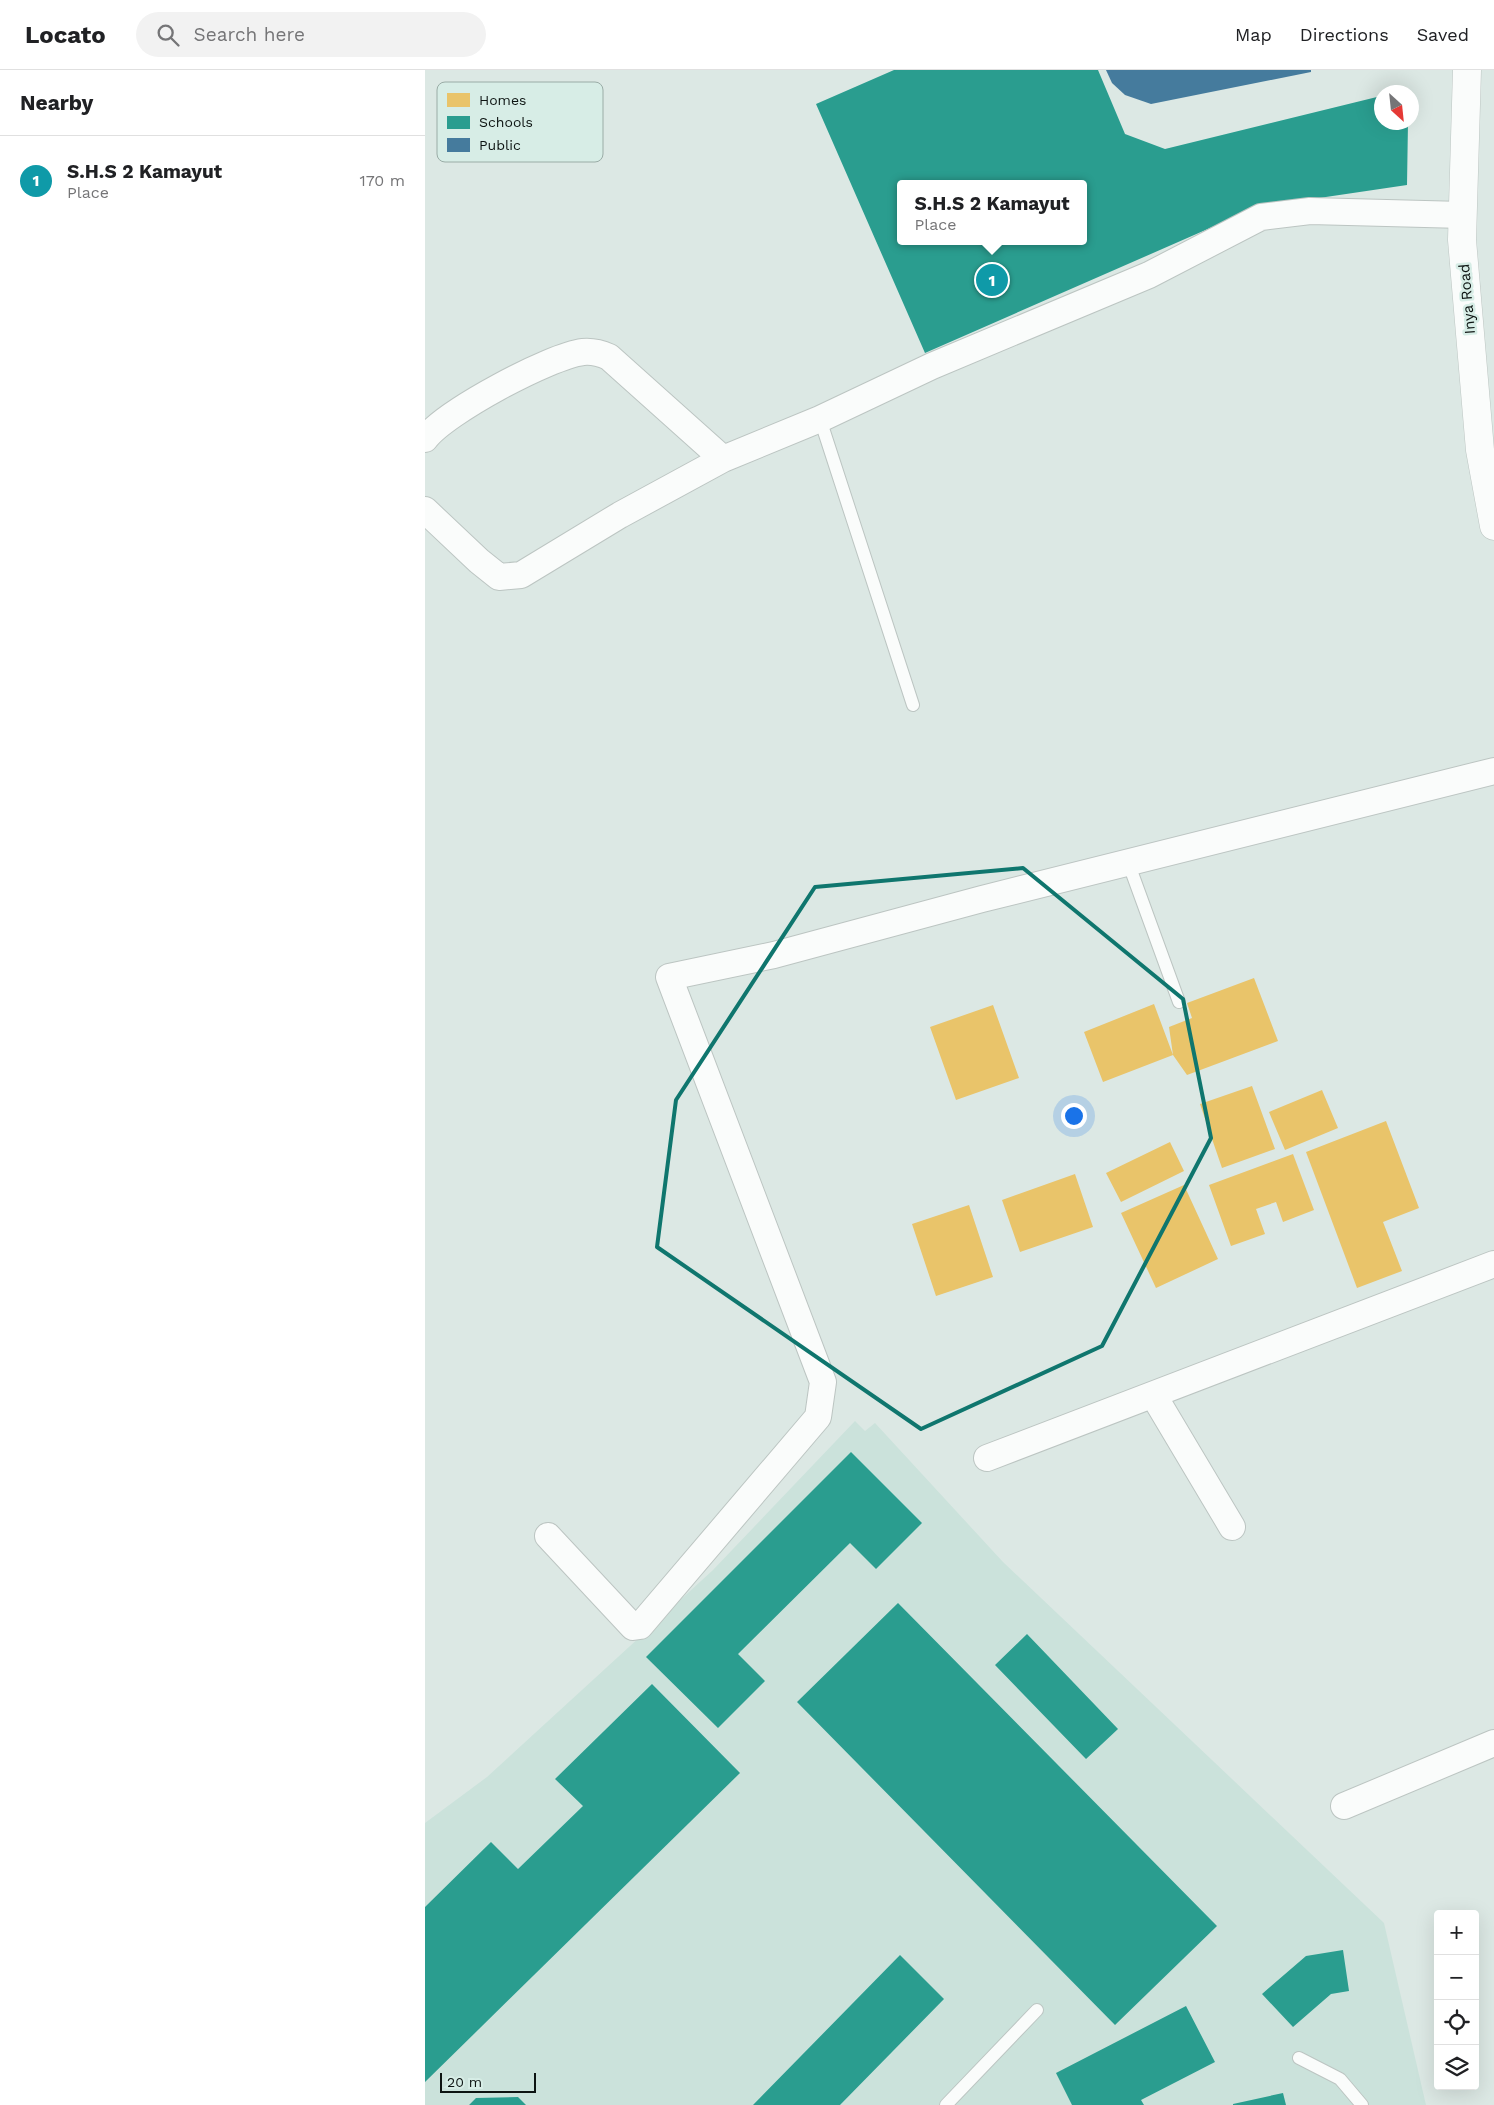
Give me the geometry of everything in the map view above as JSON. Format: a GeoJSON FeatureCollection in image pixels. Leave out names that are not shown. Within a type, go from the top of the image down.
{"type":"FeatureCollection","features":[{"type":"Feature","properties":{"kind":"main road","name":"Inya Road"},"geometry":{"type":"LineString","coordinates":[[1467,70],[1462,240],[1480,450],[1494,526]]}},
{"type":"Feature","properties":{"kind":"street"},"geometry":{"type":"LineString","coordinates":[[425,510],[479,562],[499,577],[521,575],[620,515],[723,459],[820,420],[932,366],[1149,275],[1261,217],[1310,211],[1463,215]]}},
{"type":"Feature","properties":{"kind":"street"},"geometry":{"type":"LineString","coordinates":[[425,439],[446,419],[465,406],[554,362],[582,352],[599,352],[609,357],[723,459]]}},
{"type":"Feature","properties":{"kind":"street"},"geometry":{"type":"LineString","coordinates":[[547,1536],[633,1627],[640,1626],[818,1417],[823,1382],[669,977],[774,955],[1128,862],[1494,771]]}},
{"type":"Feature","properties":{"kind":"street"},"geometry":{"type":"LineString","coordinates":[[987,1458],[1154,1396],[1494,1264]]}},
{"type":"Feature","properties":{"kind":"street"},"geometry":{"type":"LineString","coordinates":[[1154,1396],[1232,1527]]}},
{"type":"Feature","properties":{"kind":"street"},"geometry":{"type":"LineString","coordinates":[[1344,1806],[1494,1743]]}},
{"type":"Feature","properties":{"kind":"lane"},"geometry":{"type":"LineString","coordinates":[[820,420],[913,705]]}},
{"type":"Feature","properties":{"kind":"lane"},"geometry":{"type":"LineString","coordinates":[[1128,862],[1179,1002]]}},
{"type":"Feature","properties":{"kind":"lane"},"geometry":{"type":"LineString","coordinates":[[946,2105],[1037,2010]]}},
{"type":"Feature","properties":{"kind":"lane"},"geometry":{"type":"LineString","coordinates":[[1299,2058],[1340,2079],[1362,2105]]}},
{"type":"Feature","properties":{"kind":"highlighted area"},"geometry":{"type":"Polygon","coordinates":[[[1023,868],[1183,999],[1211,1138],[1102,1346],[921,1429],[657,1247],[676,1100],[815,887],[1023,868]]]}},
{"type":"Feature","properties":{"kind":"shaded area"},"geometry":{"type":"Polygon","coordinates":[[[855,1421],[865,1431],[875,1423],[1003,1562],[1384,1923],[1426,2105],[425,2105],[425,1823],[487,1777],[713,1570],[855,1421]]]}},
{"type":"Feature","properties":{"kind":"building: Homes"},"geometry":{"type":"Polygon","coordinates":[[[1254,978],[1278,1041],[1187,1075],[1173,1055],[1169,1027],[1192,1018],[1187,1003],[1254,978]]]}},
{"type":"Feature","properties":{"kind":"building: Homes"},"geometry":{"type":"Polygon","coordinates":[[[1154,1004],[1173,1055],[1103,1082],[1084,1032],[1154,1004]]]}},
{"type":"Feature","properties":{"kind":"building: Homes"},"geometry":{"type":"Polygon","coordinates":[[[993,1005],[1019,1078],[956,1100],[930,1027],[993,1005]]]}},
{"type":"Feature","properties":{"kind":"building: Homes"},"geometry":{"type":"Polygon","coordinates":[[[1252,1086],[1275,1149],[1222,1168],[1200,1104],[1252,1086]]]}},
{"type":"Feature","properties":{"kind":"building: Homes"},"geometry":{"type":"Polygon","coordinates":[[[1322,1090],[1338,1128],[1285,1150],[1269,1112],[1322,1090]]]}},
{"type":"Feature","properties":{"kind":"building: Homes"},"geometry":{"type":"Polygon","coordinates":[[[1386,1121],[1419,1208],[1383,1222],[1402,1271],[1357,1288],[1306,1152],[1386,1121]]]}},
{"type":"Feature","properties":{"kind":"building: Homes"},"geometry":{"type":"Polygon","coordinates":[[[1170,1142],[1184,1171],[1121,1202],[1106,1173],[1170,1142]]]}},
{"type":"Feature","properties":{"kind":"building: Homes"},"geometry":{"type":"Polygon","coordinates":[[[1293,1154],[1314,1210],[1283,1222],[1276,1202],[1256,1209],[1265,1234],[1231,1246],[1209,1185],[1293,1154]]]}},
{"type":"Feature","properties":{"kind":"building: Homes"},"geometry":{"type":"Polygon","coordinates":[[[1075,1174],[1093,1227],[1020,1252],[1002,1200],[1075,1174]]]}},
{"type":"Feature","properties":{"kind":"building: Homes"},"geometry":{"type":"Polygon","coordinates":[[[1184,1185],[1218,1259],[1156,1288],[1121,1213],[1184,1185]]]}},
{"type":"Feature","properties":{"kind":"building: Homes"},"geometry":{"type":"Polygon","coordinates":[[[969,1205],[993,1277],[936,1296],[912,1224],[969,1205]]]}},
{"type":"Feature","properties":{"kind":"building: Schools"},"geometry":{"type":"Polygon","coordinates":[[[894,70],[1098,70],[1125,134],[1165,149],[1374,98],[1374,130],[1408,130],[1407,185],[1258,207],[925,353],[816,104],[894,70]]]}},
{"type":"Feature","properties":{"kind":"building: Schools"},"geometry":{"type":"Polygon","coordinates":[[[851,1452],[922,1523],[876,1569],[850,1543],[738,1654],[765,1681],[718,1728],[646,1657],[851,1452]]]}},
{"type":"Feature","properties":{"kind":"building: Schools"},"geometry":{"type":"Polygon","coordinates":[[[898,1603],[1217,1926],[1115,2025],[797,1702],[898,1603]]]}},
{"type":"Feature","properties":{"kind":"building: Schools"},"geometry":{"type":"Polygon","coordinates":[[[1027,1634],[1118,1729],[1086,1759],[995,1665],[1027,1634]]]}},
{"type":"Feature","properties":{"kind":"building: Schools"},"geometry":{"type":"Polygon","coordinates":[[[652,1684],[740,1773],[425,2082],[425,1907],[491,1842],[518,1869],[583,1806],[555,1779],[652,1684]]]}},
{"type":"Feature","properties":{"kind":"building: Schools"},"geometry":{"type":"Polygon","coordinates":[[[1343,1950],[1349,1991],[1331,1994],[1293,2027],[1262,1994],[1306,1956],[1343,1950]]]}},
{"type":"Feature","properties":{"kind":"building: Schools"},"geometry":{"type":"Polygon","coordinates":[[[900,1955],[944,1999],[840,2105],[753,2105],[900,1955]]]}},
{"type":"Feature","properties":{"kind":"building: Schools"},"geometry":{"type":"Polygon","coordinates":[[[1186,2006],[1215,2062],[1141,2100],[1144,2105],[1072,2105],[1056,2073],[1186,2006]]]}},
{"type":"Feature","properties":{"kind":"building: Schools"},"geometry":{"type":"Polygon","coordinates":[[[1283,2093],[1286,2105],[1233,2105],[1233,2104],[1283,2093]]]}},
{"type":"Feature","properties":{"kind":"building: Schools"},"geometry":{"type":"Polygon","coordinates":[[[518,2097],[526,2105],[469,2105],[476,2098],[518,2097]]]}},
{"type":"Feature","properties":{"kind":"building: Public"},"geometry":{"type":"Polygon","coordinates":[[[1106,70],[1311,70],[1311,72],[1151,104],[1125,95],[1112,83],[1106,70]]]}},
{"type":"Feature","properties":{"kind":"place","name":"S.H.S 2 Kamayut"},"geometry":{"type":"Point","coordinates":[992,280]}}]}
